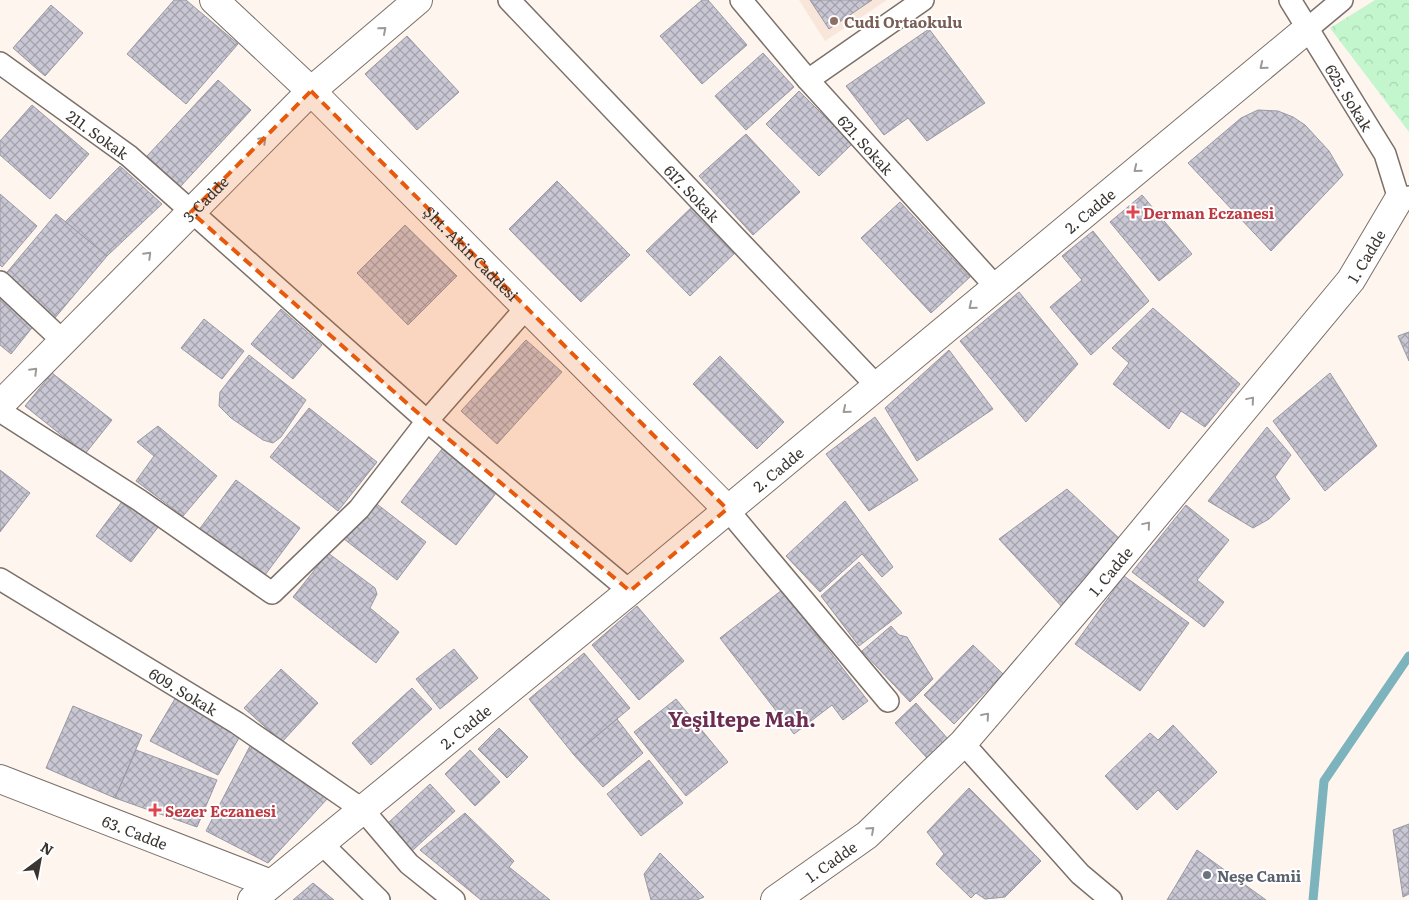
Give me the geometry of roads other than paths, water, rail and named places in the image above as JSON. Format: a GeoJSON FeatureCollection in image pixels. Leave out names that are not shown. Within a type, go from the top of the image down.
{"type":"FeatureCollection","features":[{"type":"Feature","properties":{"kind":"street","name":"Şht. Akin Caddesi"},"geometry":{"type":"LineString","coordinates":[[214,0],[311,91],[727,509]]}},
{"type":"Feature","properties":{"kind":"street","name":"3.Cadde"},"geometry":{"type":"LineString","coordinates":[[0,405],[311,91],[418,0]]}},
{"type":"Feature","properties":{"kind":"street","name":"617. Sokak"},"geometry":{"type":"LineString","coordinates":[[509,0],[876,385]]}},
{"type":"Feature","properties":{"kind":"street","name":"621. Sokak"},"geometry":{"type":"LineString","coordinates":[[741,0],[808,80],[996,286]]}},
{"type":"Feature","properties":{"kind":"street"},"geometry":{"type":"LineString","coordinates":[[808,80],[923,0]]}},
{"type":"Feature","properties":{"kind":"street","name":"625. Sokak"},"geometry":{"type":"LineString","coordinates":[[1290,0],[1304,32],[1385,154],[1404,198]]}},
{"type":"Feature","properties":{"kind":"street"},"geometry":{"type":"LineString","coordinates":[[1304,32],[1342,0]]}},
{"type":"Feature","properties":{"kind":"street","name":"2. Cadde"},"geometry":{"type":"LineString","coordinates":[[262,892],[630,591],[876,385],[1304,32]]}},
{"type":"Feature","properties":{"kind":"street","name":"211. Sokak"},"geometry":{"type":"LineString","coordinates":[[0,63],[129,156],[427,421],[630,591]]}},
{"type":"Feature","properties":{"kind":"street","name":"1. Cadde"},"geometry":{"type":"LineString","coordinates":[[775,900],[866,835],[963,743],[1351,280],[1404,198]]}},
{"type":"Feature","properties":{"kind":"street"},"geometry":{"type":"LineString","coordinates":[[0,282],[64,341]]}},
{"type":"Feature","properties":{"kind":"street"},"geometry":{"type":"LineString","coordinates":[[0,411],[139,500],[272,593],[359,509],[427,421],[526,308]]}},
{"type":"Feature","properties":{"kind":"street"},"geometry":{"type":"LineString","coordinates":[[727,509],[888,701]]}},
{"type":"Feature","properties":{"kind":"street","name":"609. Sokak"},"geometry":{"type":"LineString","coordinates":[[0,579],[237,723],[363,810],[409,864],[454,900]]}},
{"type":"Feature","properties":{"kind":"street"},"geometry":{"type":"LineString","coordinates":[[963,743],[1080,874],[1111,900]]}},
{"type":"Feature","properties":{"kind":"street","name":"63. Cadde"},"geometry":{"type":"LineString","coordinates":[[0,778],[262,892]]}},
{"type":"Feature","properties":{"kind":"street"},"geometry":{"type":"LineString","coordinates":[[322,844],[380,900]]}},
{"type":"Feature","properties":{"kind":"waterway"},"geometry":{"type":"LineString","coordinates":[[1313,900],[1324,781],[1409,656]]}},
{"type":"Feature","properties":{"kind":"place","name":"Cudi Ortaokulu"},"geometry":{"type":"Point","coordinates":[834,21]}},
{"type":"Feature","properties":{"kind":"place","name":"Derman Eczanesi"},"geometry":{"type":"Point","coordinates":[1133,212]}},
{"type":"Feature","properties":{"kind":"place","name":"Sezer Eczanesi"},"geometry":{"type":"Point","coordinates":[155,810]}},
{"type":"Feature","properties":{"kind":"place","name":"Neşe Camii"},"geometry":{"type":"Point","coordinates":[1207,875]}},
{"type":"Feature","properties":{"kind":"district","name":"Yeşiltepe Mah."},"geometry":{"type":"Point","coordinates":[742,718]}}]}
